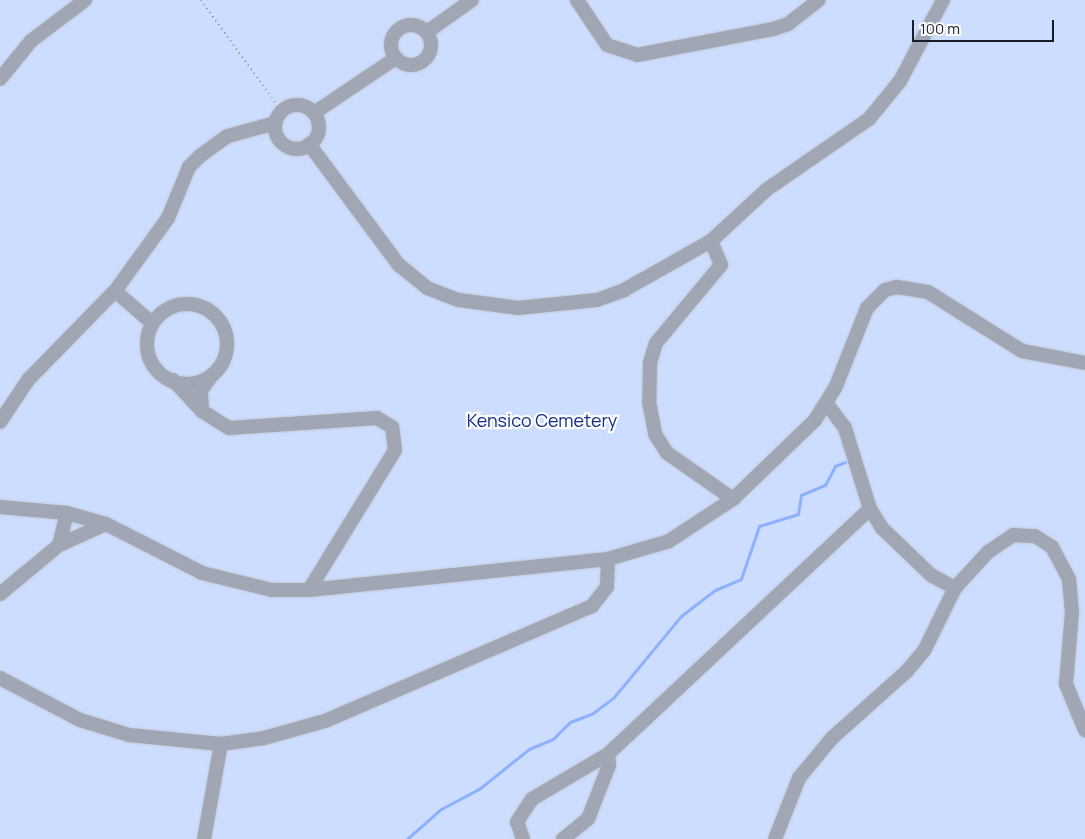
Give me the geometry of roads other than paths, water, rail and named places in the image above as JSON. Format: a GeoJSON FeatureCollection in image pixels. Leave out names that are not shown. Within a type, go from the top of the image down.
{"type":"FeatureCollection","features":[{"type":"Feature","properties":{"kind":"lane"},"geometry":{"type":"LineString","coordinates":[[0,79],[31,40],[84,0]]}},
{"type":"Feature","properties":{"kind":"lane"},"geometry":{"type":"LineString","coordinates":[[427,32],[472,0]]}},
{"type":"Feature","properties":{"kind":"lane"},"geometry":{"type":"LineString","coordinates":[[578,0],[607,45],[638,55],[773,29],[788,24],[819,0]]}},
{"type":"Feature","properties":{"kind":"lane"},"geometry":{"type":"LineString","coordinates":[[309,144],[398,265],[427,288],[459,300],[518,308],[597,300],[624,290],[711,240],[766,190],[869,119],[900,81],[944,0]]}},
{"type":"Feature","properties":{"kind":"lane"},"geometry":{"type":"LineString","coordinates":[[410,25],[427,32],[431,44],[426,57],[412,64],[396,58],[391,46],[398,30],[410,25]]}},
{"type":"Feature","properties":{"kind":"lane"},"geometry":{"type":"LineString","coordinates":[[314,113],[396,58]]}},
{"type":"Feature","properties":{"kind":"lane"},"geometry":{"type":"LineString","coordinates":[[0,422],[28,380],[115,291],[168,218],[189,167],[200,156],[237,132],[278,117],[296,105],[314,113]]}},
{"type":"Feature","properties":{"kind":"lane"},"geometry":{"type":"LineString","coordinates":[[278,117],[284,144],[297,148],[309,144],[318,129],[314,113]]}},
{"type":"Feature","properties":{"kind":"lane"},"geometry":{"type":"LineString","coordinates":[[711,240],[721,265],[656,343],[647,387],[655,434],[664,449],[734,499]]}},
{"type":"Feature","properties":{"kind":"lane"},"geometry":{"type":"LineString","coordinates":[[0,507],[67,513],[106,524],[202,573],[272,590],[309,590],[608,558],[669,541],[734,499],[800,437],[826,404],[867,308],[885,290],[897,287],[944,299],[1022,351],[1085,363]]}},
{"type":"Feature","properties":{"kind":"lane"},"geometry":{"type":"LineString","coordinates":[[115,291],[152,323]]}},
{"type":"Feature","properties":{"kind":"lane"},"geometry":{"type":"LineString","coordinates":[[202,411],[201,390],[225,358],[228,344],[217,318],[206,309],[184,305],[162,312],[152,323],[147,355],[153,368],[173,380],[202,411],[229,428],[377,418],[392,427],[395,450],[309,590]]}},
{"type":"Feature","properties":{"kind":"lane"},"geometry":{"type":"LineString","coordinates":[[173,380],[210,378]]}},
{"type":"Feature","properties":{"kind":"lane"},"geometry":{"type":"LineString","coordinates":[[826,404],[845,428],[870,509],[912,560],[955,588]]}},
{"type":"Feature","properties":{"kind":"lane"},"geometry":{"type":"LineString","coordinates":[[523,839],[517,822],[522,809],[608,754],[870,509]]}},
{"type":"Feature","properties":{"kind":"lane"},"geometry":{"type":"LineString","coordinates":[[59,545],[67,513]]}},
{"type":"Feature","properties":{"kind":"lane"},"geometry":{"type":"LineString","coordinates":[[0,594],[59,545],[106,524]]}},
{"type":"Feature","properties":{"kind":"lane"},"geometry":{"type":"LineString","coordinates":[[775,839],[799,778],[832,738],[907,671],[924,651],[955,588],[988,552],[1013,535],[1034,536],[1052,548],[1069,580],[1072,612],[1066,684],[1085,730]]}},
{"type":"Feature","properties":{"kind":"lane"},"geometry":{"type":"LineString","coordinates":[[0,678],[104,728],[157,741],[221,744],[325,721],[592,606],[607,587],[608,558]]}},
{"type":"Feature","properties":{"kind":"lane"},"geometry":{"type":"LineString","coordinates":[[204,839],[221,744]]}},
{"type":"Feature","properties":{"kind":"lane"},"geometry":{"type":"LineString","coordinates":[[563,839],[588,819],[609,765],[608,754]]}},
{"type":"Feature","properties":{"kind":"waterway"},"geometry":{"type":"LineString","coordinates":[[407,839],[441,809],[479,789],[529,749],[553,739],[570,722],[593,713],[614,697],[681,616],[715,590],[741,579],[759,526],[798,514],[801,495],[825,485],[835,466],[845,462]]}},
{"type":"Feature","properties":{"kind":"park label","name":"Kensico Cemetery"},"geometry":{"type":"Point","coordinates":[542,420]}}]}
